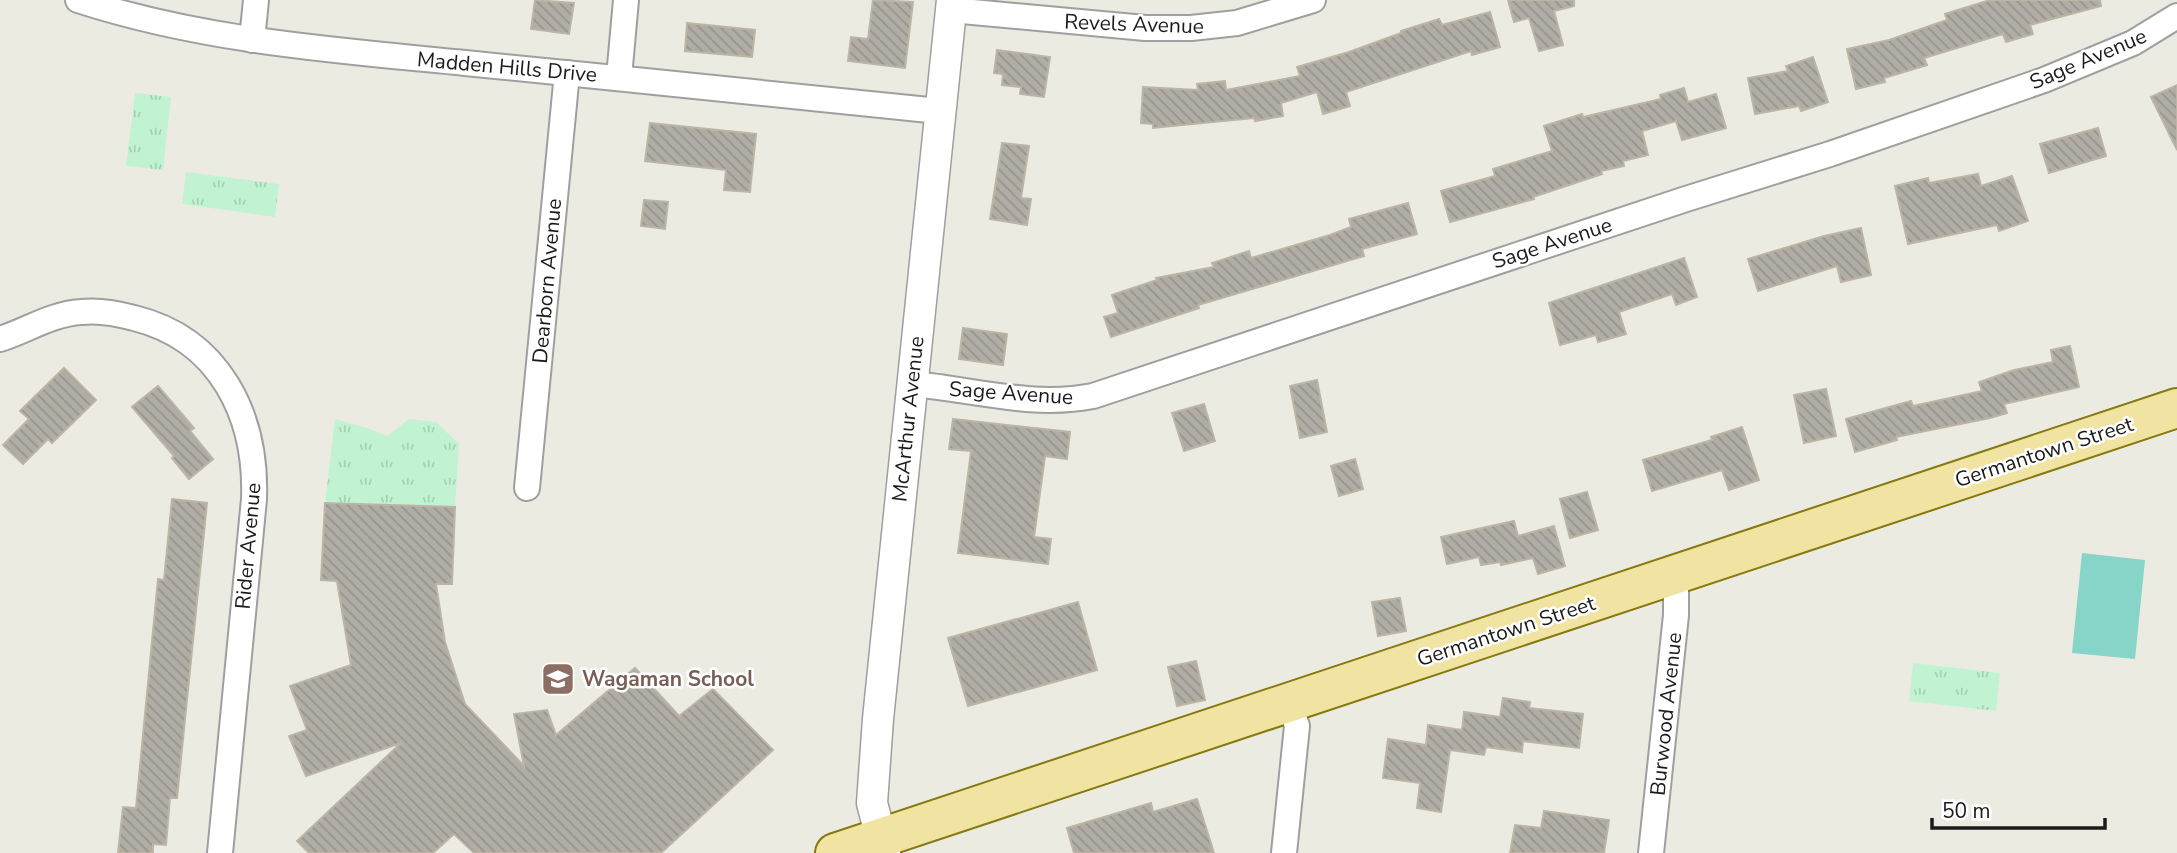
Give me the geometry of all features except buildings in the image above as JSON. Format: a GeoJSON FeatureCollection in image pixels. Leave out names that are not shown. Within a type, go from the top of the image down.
{"type":"FeatureCollection","features":[{"type":"Feature","properties":{"kind":"main road","name":"Germantown Street"},"geometry":{"type":"LineString","coordinates":[[835,853],[882,846],[1289,702],[2177,408]]}},
{"type":"Feature","properties":{"kind":"street","name":"Madden Hills Drive"},"geometry":{"type":"LineString","coordinates":[[78,0],[123,15],[177,27],[342,52],[620,77],[939,111]]}},
{"type":"Feature","properties":{"kind":"street"},"geometry":{"type":"LineString","coordinates":[[252,40],[257,0]]}},
{"type":"Feature","properties":{"kind":"street"},"geometry":{"type":"LineString","coordinates":[[620,77],[626,0]]}},
{"type":"Feature","properties":{"kind":"street","name":"Revels Avenue"},"geometry":{"type":"LineString","coordinates":[[952,5],[1145,28],[1191,28],[1237,23],[1313,0]]}},
{"type":"Feature","properties":{"kind":"street","name":"McArthur Avenue"},"geometry":{"type":"LineString","coordinates":[[882,846],[872,803],[878,719],[952,5]]}},
{"type":"Feature","properties":{"kind":"street","name":"Sage Avenue"},"geometry":{"type":"LineString","coordinates":[[912,384],[1059,400],[1093,396],[2044,80],[2133,43],[2177,16]]}},
{"type":"Feature","properties":{"kind":"street","name":"Dearborn Avenue"},"geometry":{"type":"LineString","coordinates":[[527,488],[567,73]]}},
{"type":"Feature","properties":{"kind":"street","name":"Rider Avenue"},"geometry":{"type":"LineString","coordinates":[[0,339],[42,320],[80,312],[111,312],[147,321],[184,339],[214,366],[227,383],[240,408],[253,458],[254,499],[220,853]]}},
{"type":"Feature","properties":{"kind":"street","name":"Burwood Avenue"},"geometry":{"type":"LineString","coordinates":[[1651,853],[1676,615],[1676,590],[1672,576]]}},
{"type":"Feature","properties":{"kind":"street"},"geometry":{"type":"LineString","coordinates":[[1284,853],[1297,726],[1289,702]]}},
{"type":"Feature","properties":{"kind":"green space"},"geometry":{"type":"Polygon","coordinates":[[[135,93],[171,97],[163,170],[126,166],[135,93]]]}},
{"type":"Feature","properties":{"kind":"green space"},"geometry":{"type":"Polygon","coordinates":[[[186,172],[279,184],[275,217],[182,204],[186,172]]]}},
{"type":"Feature","properties":{"kind":"green space"},"geometry":{"type":"Polygon","coordinates":[[[335,419],[387,436],[409,419],[436,422],[459,444],[455,507],[325,503],[335,419]]]}},
{"type":"Feature","properties":{"kind":"green space"},"geometry":{"type":"Polygon","coordinates":[[[1913,663],[2000,673],[1996,711],[1909,701],[1913,663]]]}},
{"type":"Feature","properties":{"kind":"shaded area"},"geometry":{"type":"Polygon","coordinates":[[[2082,553],[2145,560],[2135,659],[2072,653],[2082,553]]]}},
{"type":"Feature","properties":{"kind":"place","name":"Wagaman School"},"geometry":{"type":"Point","coordinates":[558,679]}}]}
